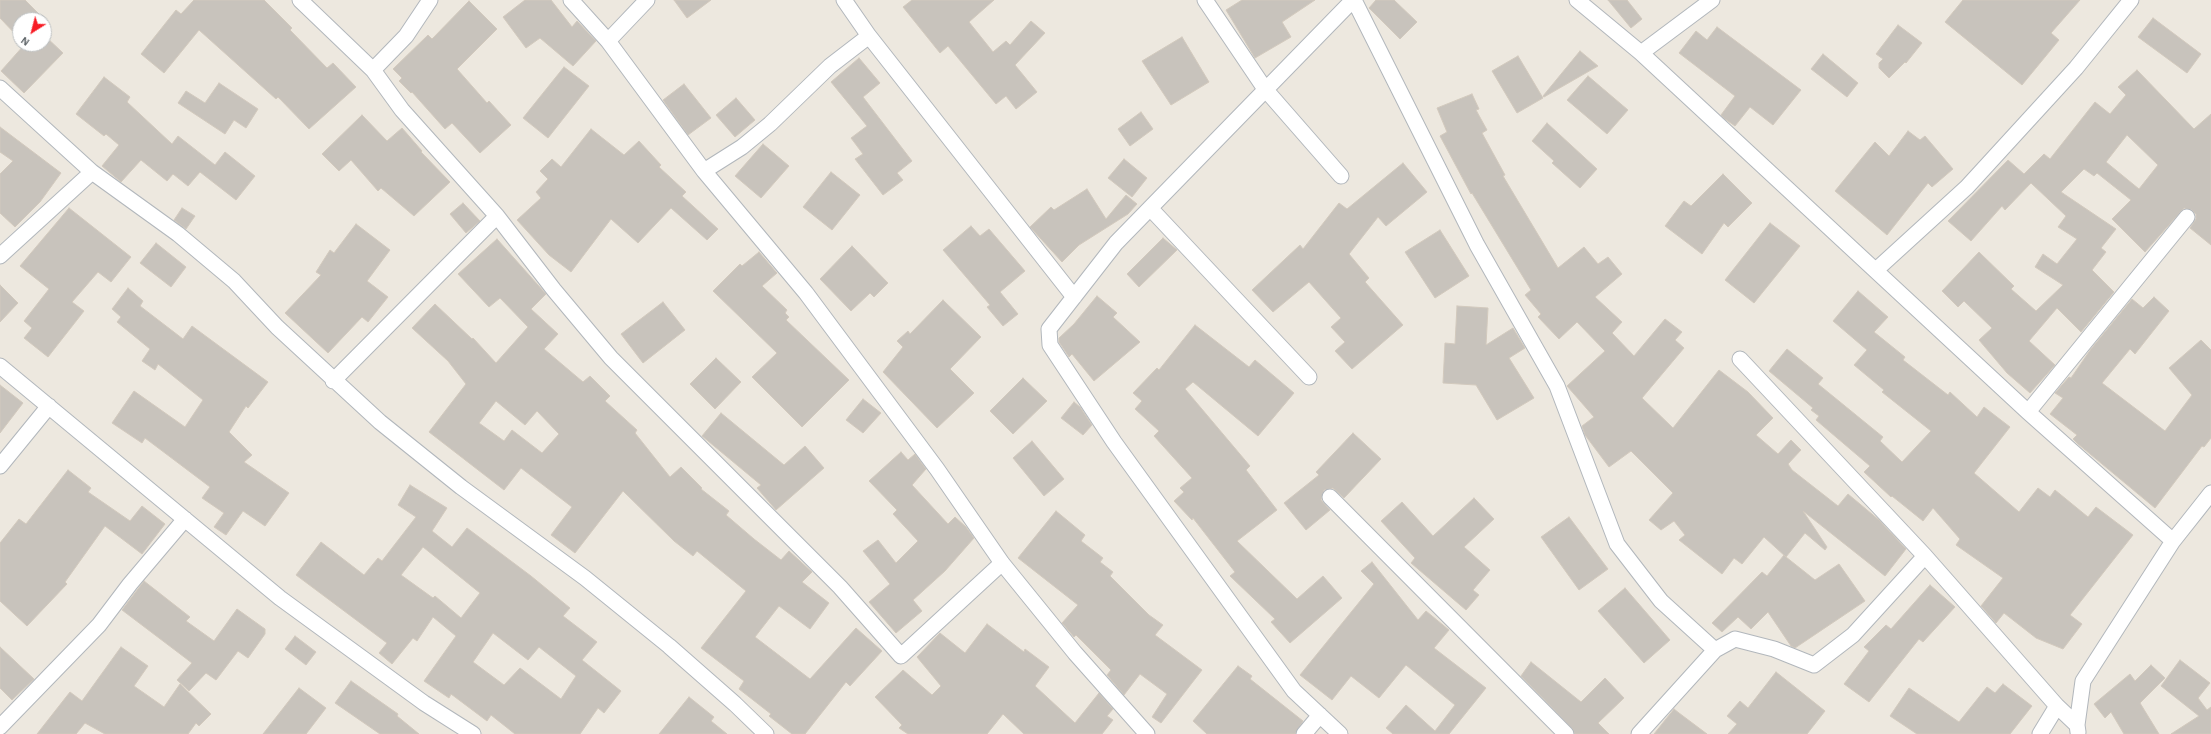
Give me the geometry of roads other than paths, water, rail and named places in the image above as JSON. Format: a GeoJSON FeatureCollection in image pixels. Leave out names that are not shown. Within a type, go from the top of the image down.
{"type":"FeatureCollection","features":[{"type":"Feature","properties":{"kind":"street"},"geometry":{"type":"LineString","coordinates":[[300,0],[372,70],[402,110],[498,216],[554,290],[611,358],[840,587],[901,656],[1002,563]]}},
{"type":"Feature","properties":{"kind":"street"},"geometry":{"type":"LineString","coordinates":[[372,70],[406,36],[430,0]]}},
{"type":"Feature","properties":{"kind":"street"},"geometry":{"type":"LineString","coordinates":[[572,0],[608,41],[704,171],[806,293],[937,469],[1002,563],[1075,653],[1147,734]]}},
{"type":"Feature","properties":{"kind":"street"},"geometry":{"type":"LineString","coordinates":[[608,41],[647,0]]}},
{"type":"Feature","properties":{"kind":"street"},"geometry":{"type":"LineString","coordinates":[[844,0],[869,36],[1074,297]]}},
{"type":"Feature","properties":{"kind":"street"},"geometry":{"type":"LineString","coordinates":[[1205,0],[1265,89],[1341,176]]}},
{"type":"Feature","properties":{"kind":"street"},"geometry":{"type":"LineString","coordinates":[[1340,734],[1294,691],[1114,442],[1050,344],[1049,329],[1116,243],[1265,89],[1354,0],[1477,245],[1557,386],[1617,544],[1661,601],[1715,650]]}},
{"type":"Feature","properties":{"kind":"street"},"geometry":{"type":"LineString","coordinates":[[1578,0],[1641,53],[2028,412],[2173,541]]}},
{"type":"Feature","properties":{"kind":"street"},"geometry":{"type":"LineString","coordinates":[[1641,53],[1712,0]]}},
{"type":"Feature","properties":{"kind":"street"},"geometry":{"type":"LineString","coordinates":[[1876,270],[1967,187],[2076,68],[2130,0]]}},
{"type":"Feature","properties":{"kind":"street"},"geometry":{"type":"LineString","coordinates":[[704,171],[742,147],[770,124],[830,66],[869,36]]}},
{"type":"Feature","properties":{"kind":"street"},"geometry":{"type":"LineString","coordinates":[[0,88],[92,172],[178,234],[234,281],[277,327],[333,381],[380,422],[461,487],[585,578],[669,646],[735,704],[766,734]]}},
{"type":"Feature","properties":{"kind":"street"},"geometry":{"type":"LineString","coordinates":[[0,256],[92,172]]}},
{"type":"Feature","properties":{"kind":"street"},"geometry":{"type":"LineString","coordinates":[[1150,208],[1309,377]]}},
{"type":"Feature","properties":{"kind":"street"},"geometry":{"type":"LineString","coordinates":[[333,381],[498,216]]}},
{"type":"Feature","properties":{"kind":"street"},"geometry":{"type":"LineString","coordinates":[[2028,412],[2187,217]]}},
{"type":"Feature","properties":{"kind":"street"},"geometry":{"type":"LineString","coordinates":[[1740,359],[1925,556],[2078,729]]}},
{"type":"Feature","properties":{"kind":"street"},"geometry":{"type":"LineString","coordinates":[[0,366],[280,598],[424,703],[473,734]]}},
{"type":"Feature","properties":{"kind":"street"},"geometry":{"type":"LineString","coordinates":[[0,466],[49,406]]}},
{"type":"Feature","properties":{"kind":"street"},"geometry":{"type":"LineString","coordinates":[[2078,729],[2083,681],[2173,541],[2211,493]]}},
{"type":"Feature","properties":{"kind":"street"},"geometry":{"type":"LineString","coordinates":[[1330,497],[1566,734]]}},
{"type":"Feature","properties":{"kind":"street"},"geometry":{"type":"LineString","coordinates":[[5,734],[0,728],[99,626],[130,584],[185,519]]}},
{"type":"Feature","properties":{"kind":"street"},"geometry":{"type":"LineString","coordinates":[[1639,734],[1715,650],[1735,639],[1774,649],[1814,665],[1853,636],[1925,556]]}},
{"type":"Feature","properties":{"kind":"street"},"geometry":{"type":"LineString","coordinates":[[2040,734],[2057,706]]}},
{"type":"Feature","properties":{"kind":"street"},"geometry":{"type":"LineString","coordinates":[[1304,734],[1320,715]]}}]}
